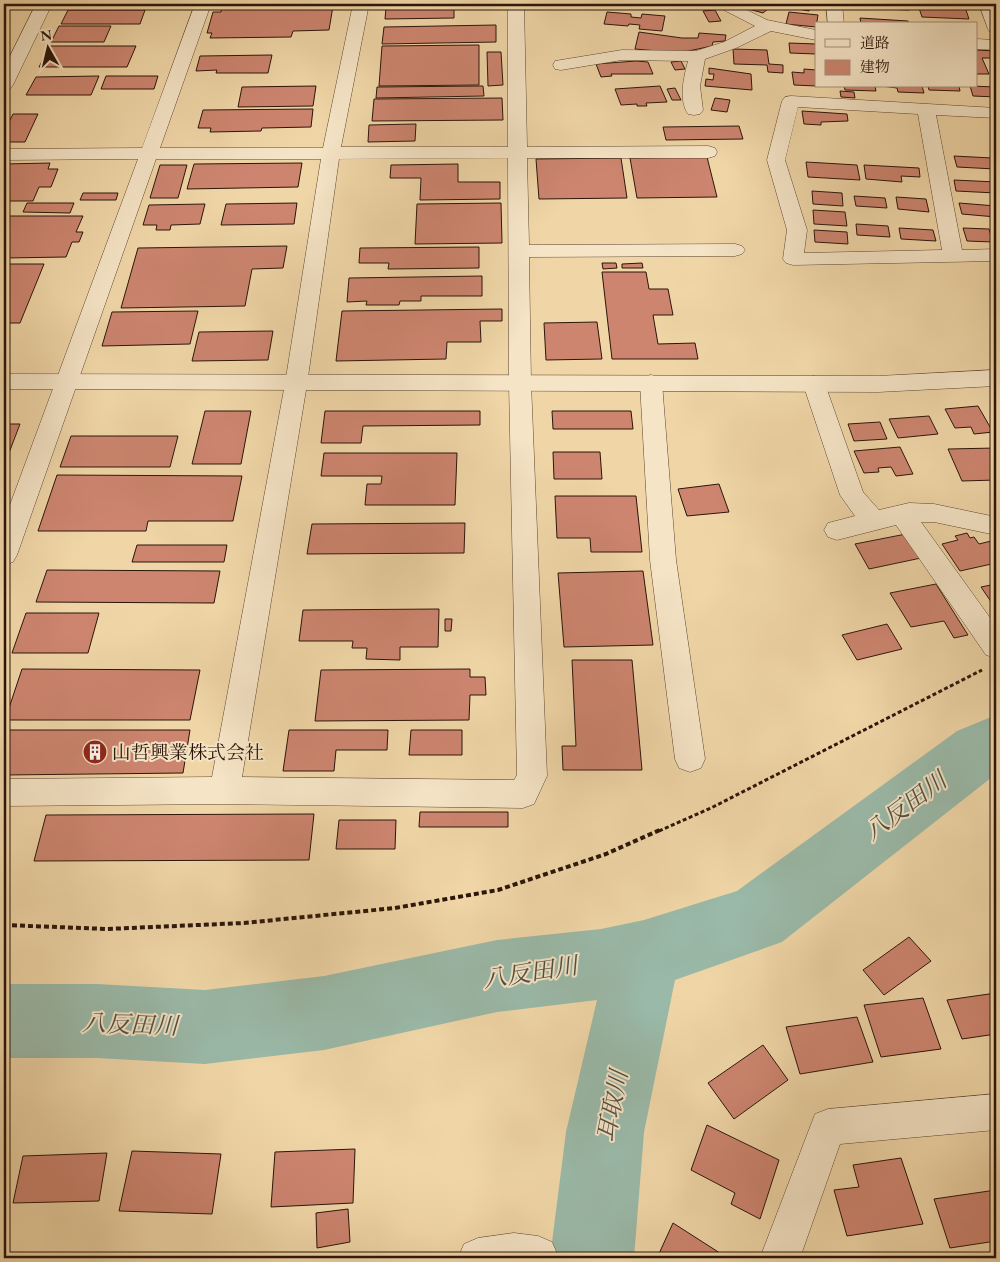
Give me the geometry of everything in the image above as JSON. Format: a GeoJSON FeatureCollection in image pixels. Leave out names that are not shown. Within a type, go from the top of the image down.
{"type":"FeatureCollection","features":[{"type":"Feature","properties":{"kind":"street"},"geometry":{"type":"LineString","coordinates":[[4,85],[44,4]]}},
{"type":"Feature","properties":{"kind":"street"},"geometry":{"type":"LineString","coordinates":[[4,555],[203,4]]}},
{"type":"Feature","properties":{"kind":"street"},"geometry":{"type":"LineString","coordinates":[[225,790],[296,384],[332,152],[361,4]]}},
{"type":"Feature","properties":{"kind":"street"},"geometry":{"type":"LineString","coordinates":[[4,793],[225,790],[522,794],[532,776],[520,383],[520,152],[516,4]]}},
{"type":"Feature","properties":{"kind":"street"},"geometry":{"type":"LineString","coordinates":[[724,4],[768,26],[815,35]]}},
{"type":"Feature","properties":{"kind":"street"},"geometry":{"type":"LineString","coordinates":[[834,4],[836,22]]}},
{"type":"Feature","properties":{"kind":"street"},"geometry":{"type":"LineString","coordinates":[[987,4],[996,29]]}},
{"type":"Feature","properties":{"kind":"street"},"geometry":{"type":"LineString","coordinates":[[562,65],[622,55],[697,56],[730,45],[768,26]]}},
{"type":"Feature","properties":{"kind":"street"},"geometry":{"type":"LineString","coordinates":[[978,44],[996,45]]}},
{"type":"Feature","properties":{"kind":"street"},"geometry":{"type":"LineString","coordinates":[[694,110],[691,86],[697,56]]}},
{"type":"Feature","properties":{"kind":"street"},"geometry":{"type":"LineString","coordinates":[[996,112],[791,101],[776,160],[797,230],[793,259],[996,255]]}},
{"type":"Feature","properties":{"kind":"street"},"geometry":{"type":"LineString","coordinates":[[926,108],[952,256]]}},
{"type":"Feature","properties":{"kind":"street"},"geometry":{"type":"LineString","coordinates":[[4,154],[708,152]]}},
{"type":"Feature","properties":{"kind":"street"},"geometry":{"type":"LineString","coordinates":[[520,250],[734,250]]}},
{"type":"Feature","properties":{"kind":"street"},"geometry":{"type":"LineString","coordinates":[[4,382],[878,384],[996,378]]}},
{"type":"Feature","properties":{"kind":"street"},"geometry":{"type":"LineString","coordinates":[[651,384],[663,560],[690,759]]}},
{"type":"Feature","properties":{"kind":"street"},"geometry":{"type":"LineString","coordinates":[[814,384],[852,495],[873,520]]}},
{"type":"Feature","properties":{"kind":"street"},"geometry":{"type":"LineString","coordinates":[[837,530],[909,512],[934,513],[996,526]]}},
{"type":"Feature","properties":{"kind":"street"},"geometry":{"type":"LineString","coordinates":[[902,514],[992,657]]}},
{"type":"Feature","properties":{"kind":"street"},"geometry":{"type":"LineString","coordinates":[[780,1258],[828,1127],[996,1112]]}},
{"type":"Feature","properties":{"kind":"street"},"geometry":{"type":"LineString","coordinates":[[478,1258],[514,1253],[538,1256],[537,1258]]}},
{"type":"Feature","properties":{"kind":"path"},"geometry":{"type":"LineString","coordinates":[[4,924],[106,929],[244,924],[395,908],[498,890],[606,854],[711,808],[992,657]]}},
{"type":"Feature","properties":{"kind":"building"},"geometry":{"type":"Polygon","coordinates":[[[743,4],[774,4],[763,13],[745,8],[748,5],[743,4]]]}},
{"type":"Feature","properties":{"kind":"building"},"geometry":{"type":"Polygon","coordinates":[[[793,4],[811,4],[809,11],[792,8],[793,4]]]}},
{"type":"Feature","properties":{"kind":"building"},"geometry":{"type":"Polygon","coordinates":[[[848,4],[876,4],[876,8],[848,7],[848,4]]]}},
{"type":"Feature","properties":{"kind":"building"},"geometry":{"type":"Polygon","coordinates":[[[882,4],[908,4],[909,10],[883,9],[882,4]]]}},
{"type":"Feature","properties":{"kind":"building"},"geometry":{"type":"Polygon","coordinates":[[[918,5],[965,7],[969,19],[922,17],[918,5]]]}},
{"type":"Feature","properties":{"kind":"building"},"geometry":{"type":"Polygon","coordinates":[[[333,6],[329,30],[293,31],[291,37],[210,38],[212,33],[207,33],[213,12],[221,12],[222,7],[333,6]]]}},
{"type":"Feature","properties":{"kind":"building"},"geometry":{"type":"Polygon","coordinates":[[[454,7],[454,18],[385,19],[386,8],[454,7]]]}},
{"type":"Feature","properties":{"kind":"building"},"geometry":{"type":"Polygon","coordinates":[[[68,10],[145,10],[140,24],[61,24],[68,10]]]}},
{"type":"Feature","properties":{"kind":"building"},"geometry":{"type":"Polygon","coordinates":[[[715,10],[721,21],[709,22],[703,11],[715,10]]]}},
{"type":"Feature","properties":{"kind":"building"},"geometry":{"type":"Polygon","coordinates":[[[607,12],[631,14],[631,17],[641,18],[642,14],[665,16],[662,31],[639,29],[640,25],[604,24],[607,12]]]}},
{"type":"Feature","properties":{"kind":"building"},"geometry":{"type":"Polygon","coordinates":[[[789,12],[818,15],[815,27],[786,24],[789,12]]]}},
{"type":"Feature","properties":{"kind":"building"},"geometry":{"type":"Polygon","coordinates":[[[860,18],[908,22],[861,22],[860,18]]]}},
{"type":"Feature","properties":{"kind":"building"},"geometry":{"type":"Polygon","coordinates":[[[496,25],[496,42],[382,44],[384,27],[496,25]]]}},
{"type":"Feature","properties":{"kind":"building"},"geometry":{"type":"Polygon","coordinates":[[[59,26],[111,26],[104,42],[51,42],[59,26]]]}},
{"type":"Feature","properties":{"kind":"building"},"geometry":{"type":"Polygon","coordinates":[[[639,32],[682,38],[698,38],[699,33],[726,35],[725,41],[713,42],[712,46],[679,53],[635,49],[639,32]]]}},
{"type":"Feature","properties":{"kind":"building"},"geometry":{"type":"Polygon","coordinates":[[[789,43],[815,44],[815,54],[790,53],[789,43]]]}},
{"type":"Feature","properties":{"kind":"building"},"geometry":{"type":"Polygon","coordinates":[[[479,45],[479,85],[379,86],[382,46],[479,45]]]}},
{"type":"Feature","properties":{"kind":"building"},"geometry":{"type":"Polygon","coordinates":[[[50,46],[136,46],[127,67],[39,67],[50,46]]]}},
{"type":"Feature","properties":{"kind":"building"},"geometry":{"type":"Polygon","coordinates":[[[733,49],[767,50],[769,64],[783,65],[783,73],[768,72],[767,65],[734,64],[733,49]]]}},
{"type":"Feature","properties":{"kind":"building"},"geometry":{"type":"Polygon","coordinates":[[[978,50],[996,51],[996,58],[982,58],[989,74],[978,74],[978,50]]]}},
{"type":"Feature","properties":{"kind":"building"},"geometry":{"type":"Polygon","coordinates":[[[487,52],[501,52],[503,85],[488,86],[487,52]]]}},
{"type":"Feature","properties":{"kind":"building"},"geometry":{"type":"Polygon","coordinates":[[[272,55],[268,73],[216,73],[217,70],[196,71],[200,56],[272,55]]]}},
{"type":"Feature","properties":{"kind":"building"},"geometry":{"type":"Polygon","coordinates":[[[681,61],[685,69],[675,70],[671,62],[681,61]]]}},
{"type":"Feature","properties":{"kind":"building"},"geometry":{"type":"Polygon","coordinates":[[[648,62],[653,74],[611,74],[612,76],[601,77],[596,64],[648,62]]]}},
{"type":"Feature","properties":{"kind":"building"},"geometry":{"type":"Polygon","coordinates":[[[709,68],[751,74],[752,90],[705,86],[706,79],[713,80],[714,74],[709,74],[709,68]]]}},
{"type":"Feature","properties":{"kind":"building"},"geometry":{"type":"Polygon","coordinates":[[[804,69],[815,70],[815,86],[794,85],[792,72],[804,73],[804,69]]]}},
{"type":"Feature","properties":{"kind":"building"},"geometry":{"type":"Polygon","coordinates":[[[99,76],[91,95],[26,95],[36,77],[99,76]]]}},
{"type":"Feature","properties":{"kind":"building"},"geometry":{"type":"Polygon","coordinates":[[[106,76],[158,76],[154,89],[101,89],[106,76]]]}},
{"type":"Feature","properties":{"kind":"building"},"geometry":{"type":"Polygon","coordinates":[[[316,86],[313,106],[238,107],[242,87],[316,86]]]}},
{"type":"Feature","properties":{"kind":"building"},"geometry":{"type":"Polygon","coordinates":[[[483,86],[484,96],[376,98],[377,87],[483,86]]]}},
{"type":"Feature","properties":{"kind":"building"},"geometry":{"type":"Polygon","coordinates":[[[660,86],[667,102],[646,103],[647,106],[637,106],[637,104],[621,105],[615,89],[660,86]]]}},
{"type":"Feature","properties":{"kind":"building"},"geometry":{"type":"Polygon","coordinates":[[[996,87],[996,97],[973,96],[971,88],[996,87]]]}},
{"type":"Feature","properties":{"kind":"building"},"geometry":{"type":"Polygon","coordinates":[[[675,88],[681,100],[672,100],[667,89],[675,88]]]}},
{"type":"Feature","properties":{"kind":"building"},"geometry":{"type":"Polygon","coordinates":[[[844,88],[875,88],[876,91],[845,90],[844,88]]]}},
{"type":"Feature","properties":{"kind":"building"},"geometry":{"type":"Polygon","coordinates":[[[897,88],[923,88],[924,93],[898,92],[897,88]]]}},
{"type":"Feature","properties":{"kind":"building"},"geometry":{"type":"Polygon","coordinates":[[[928,88],[959,88],[960,91],[929,90],[928,88]]]}},
{"type":"Feature","properties":{"kind":"building"},"geometry":{"type":"Polygon","coordinates":[[[840,91],[854,92],[855,98],[841,97],[840,91]]]}},
{"type":"Feature","properties":{"kind":"building"},"geometry":{"type":"Polygon","coordinates":[[[502,98],[503,120],[372,121],[374,99],[502,98]]]}},
{"type":"Feature","properties":{"kind":"building"},"geometry":{"type":"Polygon","coordinates":[[[715,98],[730,100],[727,112],[711,110],[715,98]]]}},
{"type":"Feature","properties":{"kind":"building"},"geometry":{"type":"Polygon","coordinates":[[[313,109],[311,127],[262,128],[261,131],[210,132],[211,128],[198,128],[203,110],[313,109]]]}},
{"type":"Feature","properties":{"kind":"building"},"geometry":{"type":"Polygon","coordinates":[[[802,111],[847,114],[848,121],[821,122],[821,125],[804,124],[802,111]]]}},
{"type":"Feature","properties":{"kind":"building"},"geometry":{"type":"Polygon","coordinates":[[[13,114],[38,114],[25,142],[4,142],[4,132],[13,114]]]}},
{"type":"Feature","properties":{"kind":"building"},"geometry":{"type":"Polygon","coordinates":[[[416,124],[415,141],[368,142],[369,125],[416,124]]]}},
{"type":"Feature","properties":{"kind":"building"},"geometry":{"type":"Polygon","coordinates":[[[739,126],[743,139],[666,140],[663,127],[739,126]]]}},
{"type":"Feature","properties":{"kind":"building"},"geometry":{"type":"Polygon","coordinates":[[[954,156],[992,158],[995,169],[957,167],[954,156]]]}},
{"type":"Feature","properties":{"kind":"building"},"geometry":{"type":"Polygon","coordinates":[[[707,157],[717,197],[637,198],[630,158],[707,157]]]}},
{"type":"Feature","properties":{"kind":"building"},"geometry":{"type":"Polygon","coordinates":[[[621,158],[627,198],[539,199],[536,159],[621,158]]]}},
{"type":"Feature","properties":{"kind":"building"},"geometry":{"type":"Polygon","coordinates":[[[806,162],[857,165],[860,180],[808,177],[806,162]]]}},
{"type":"Feature","properties":{"kind":"building"},"geometry":{"type":"Polygon","coordinates":[[[50,163],[48,169],[58,169],[51,187],[39,187],[33,201],[4,201],[4,164],[50,163]]]}},
{"type":"Feature","properties":{"kind":"building"},"geometry":{"type":"Polygon","coordinates":[[[302,163],[298,187],[187,189],[194,164],[302,163]]]}},
{"type":"Feature","properties":{"kind":"building"},"geometry":{"type":"Polygon","coordinates":[[[458,164],[458,182],[500,182],[500,199],[420,200],[421,178],[390,178],[391,165],[458,164]]]}},
{"type":"Feature","properties":{"kind":"building"},"geometry":{"type":"Polygon","coordinates":[[[160,165],[187,165],[178,198],[150,198],[160,165]]]}},
{"type":"Feature","properties":{"kind":"building"},"geometry":{"type":"Polygon","coordinates":[[[864,165],[919,168],[920,177],[901,176],[902,182],[866,179],[864,165]]]}},
{"type":"Feature","properties":{"kind":"building"},"geometry":{"type":"Polygon","coordinates":[[[954,180],[996,182],[996,193],[956,191],[954,180]]]}},
{"type":"Feature","properties":{"kind":"building"},"geometry":{"type":"Polygon","coordinates":[[[812,191],[842,193],[843,206],[813,204],[812,191]]]}},
{"type":"Feature","properties":{"kind":"building"},"geometry":{"type":"Polygon","coordinates":[[[83,193],[118,193],[116,200],[80,200],[83,193]]]}},
{"type":"Feature","properties":{"kind":"building"},"geometry":{"type":"Polygon","coordinates":[[[854,196],[885,198],[887,208],[856,206],[854,196]]]}},
{"type":"Feature","properties":{"kind":"building"},"geometry":{"type":"Polygon","coordinates":[[[896,197],[926,199],[929,212],[898,209],[896,197]]]}},
{"type":"Feature","properties":{"kind":"building"},"geometry":{"type":"Polygon","coordinates":[[[27,203],[74,203],[70,213],[23,212],[27,203]]]}},
{"type":"Feature","properties":{"kind":"building"},"geometry":{"type":"Polygon","coordinates":[[[297,203],[294,224],[221,225],[226,204],[297,203]]]}},
{"type":"Feature","properties":{"kind":"building"},"geometry":{"type":"Polygon","coordinates":[[[501,203],[502,243],[415,244],[417,204],[501,203]]]}},
{"type":"Feature","properties":{"kind":"building"},"geometry":{"type":"Polygon","coordinates":[[[959,203],[996,206],[996,217],[962,214],[959,203]]]}},
{"type":"Feature","properties":{"kind":"building"},"geometry":{"type":"Polygon","coordinates":[[[205,204],[200,224],[171,225],[170,230],[156,230],[157,225],[143,225],[149,205],[205,204]]]}},
{"type":"Feature","properties":{"kind":"building"},"geometry":{"type":"Polygon","coordinates":[[[813,210],[845,212],[847,226],[814,224],[813,210]]]}},
{"type":"Feature","properties":{"kind":"building"},"geometry":{"type":"Polygon","coordinates":[[[4,216],[83,216],[76,232],[83,232],[79,242],[72,242],[66,257],[4,258],[4,216]]]}},
{"type":"Feature","properties":{"kind":"building"},"geometry":{"type":"Polygon","coordinates":[[[856,224],[888,226],[890,237],[857,235],[856,224]]]}},
{"type":"Feature","properties":{"kind":"building"},"geometry":{"type":"Polygon","coordinates":[[[899,228],[933,230],[936,241],[901,239],[899,228]]]}},
{"type":"Feature","properties":{"kind":"building"},"geometry":{"type":"Polygon","coordinates":[[[963,228],[989,229],[993,242],[967,241],[963,228]]]}},
{"type":"Feature","properties":{"kind":"building"},"geometry":{"type":"Polygon","coordinates":[[[814,230],[847,232],[848,244],[815,242],[814,230]]]}},
{"type":"Feature","properties":{"kind":"building"},"geometry":{"type":"Polygon","coordinates":[[[287,246],[283,268],[252,269],[245,306],[121,308],[138,248],[287,246]]]}},
{"type":"Feature","properties":{"kind":"building"},"geometry":{"type":"Polygon","coordinates":[[[479,247],[479,268],[388,269],[389,263],[359,263],[360,248],[479,247]]]}},
{"type":"Feature","properties":{"kind":"building"},"geometry":{"type":"Polygon","coordinates":[[[602,263],[616,263],[617,268],[603,269],[602,263]]]}},
{"type":"Feature","properties":{"kind":"building"},"geometry":{"type":"Polygon","coordinates":[[[642,263],[643,268],[622,268],[622,264],[642,263]]]}},
{"type":"Feature","properties":{"kind":"building"},"geometry":{"type":"Polygon","coordinates":[[[4,264],[44,264],[20,323],[4,323],[4,264]]]}},
{"type":"Feature","properties":{"kind":"building"},"geometry":{"type":"Polygon","coordinates":[[[602,272],[646,272],[649,289],[668,289],[673,315],[653,315],[658,344],[695,343],[698,359],[612,359],[602,272]]]}},
{"type":"Feature","properties":{"kind":"building"},"geometry":{"type":"Polygon","coordinates":[[[482,276],[482,296],[421,296],[421,301],[400,301],[399,305],[366,305],[367,301],[347,302],[349,278],[482,276]]]}},
{"type":"Feature","properties":{"kind":"building"},"geometry":{"type":"Polygon","coordinates":[[[502,309],[502,321],[480,321],[481,342],[447,342],[446,359],[336,361],[342,311],[502,309]]]}},
{"type":"Feature","properties":{"kind":"building"},"geometry":{"type":"Polygon","coordinates":[[[198,311],[190,344],[102,346],[112,312],[198,311]]]}},
{"type":"Feature","properties":{"kind":"building"},"geometry":{"type":"Polygon","coordinates":[[[597,322],[602,359],[546,360],[544,323],[597,322]]]}},
{"type":"Feature","properties":{"kind":"building"},"geometry":{"type":"Polygon","coordinates":[[[273,331],[268,360],[192,361],[199,332],[273,331]]]}},
{"type":"Feature","properties":{"kind":"building"},"geometry":{"type":"Polygon","coordinates":[[[978,406],[993,432],[974,434],[971,427],[955,428],[945,409],[978,406]]]}},
{"type":"Feature","properties":{"kind":"building"},"geometry":{"type":"Polygon","coordinates":[[[205,411],[251,411],[241,464],[192,464],[205,411]]]}},
{"type":"Feature","properties":{"kind":"building"},"geometry":{"type":"Polygon","coordinates":[[[325,411],[480,411],[480,425],[363,426],[361,443],[321,443],[325,411]]]}},
{"type":"Feature","properties":{"kind":"building"},"geometry":{"type":"Polygon","coordinates":[[[552,411],[631,411],[633,429],[553,429],[552,411]]]}},
{"type":"Feature","properties":{"kind":"building"},"geometry":{"type":"Polygon","coordinates":[[[929,416],[938,434],[898,438],[889,419],[929,416]]]}},
{"type":"Feature","properties":{"kind":"building"},"geometry":{"type":"Polygon","coordinates":[[[880,422],[887,439],[854,441],[848,424],[880,422]]]}},
{"type":"Feature","properties":{"kind":"building"},"geometry":{"type":"Polygon","coordinates":[[[4,424],[20,424],[4,466],[4,424]]]}},
{"type":"Feature","properties":{"kind":"building"},"geometry":{"type":"Polygon","coordinates":[[[71,436],[178,436],[170,467],[60,467],[71,436]]]}},
{"type":"Feature","properties":{"kind":"building"},"geometry":{"type":"Polygon","coordinates":[[[900,447],[913,474],[896,476],[891,467],[878,468],[879,472],[864,473],[854,451],[900,447]]]}},
{"type":"Feature","properties":{"kind":"building"},"geometry":{"type":"Polygon","coordinates":[[[996,448],[996,480],[962,481],[948,449],[996,448]]]}},
{"type":"Feature","properties":{"kind":"building"},"geometry":{"type":"Polygon","coordinates":[[[553,452],[600,452],[602,479],[554,479],[553,452]]]}},
{"type":"Feature","properties":{"kind":"building"},"geometry":{"type":"Polygon","coordinates":[[[324,453],[457,453],[455,505],[365,505],[367,484],[381,484],[382,476],[321,476],[324,453]]]}},
{"type":"Feature","properties":{"kind":"building"},"geometry":{"type":"Polygon","coordinates":[[[57,475],[242,476],[233,521],[148,521],[146,531],[38,531],[57,475]]]}},
{"type":"Feature","properties":{"kind":"building"},"geometry":{"type":"Polygon","coordinates":[[[719,484],[729,512],[687,516],[678,489],[719,484]]]}},
{"type":"Feature","properties":{"kind":"building"},"geometry":{"type":"Polygon","coordinates":[[[555,496],[636,496],[642,552],[591,552],[590,538],[557,538],[555,496]]]}},
{"type":"Feature","properties":{"kind":"building"},"geometry":{"type":"Polygon","coordinates":[[[465,523],[464,553],[307,554],[312,524],[465,523]]]}},
{"type":"Feature","properties":{"kind":"building"},"geometry":{"type":"Polygon","coordinates":[[[967,533],[970,538],[974,537],[979,544],[991,541],[996,549],[996,563],[960,571],[942,544],[958,540],[955,536],[967,533]]]}},
{"type":"Feature","properties":{"kind":"building"},"geometry":{"type":"Polygon","coordinates":[[[906,534],[921,558],[869,569],[855,544],[906,534]]]}},
{"type":"Feature","properties":{"kind":"building"},"geometry":{"type":"Polygon","coordinates":[[[137,545],[227,545],[224,562],[132,562],[137,545]]]}},
{"type":"Feature","properties":{"kind":"building"},"geometry":{"type":"Polygon","coordinates":[[[47,570],[220,571],[214,603],[36,602],[47,570]]]}},
{"type":"Feature","properties":{"kind":"building"},"geometry":{"type":"Polygon","coordinates":[[[643,571],[653,645],[564,647],[558,573],[643,571]]]}},
{"type":"Feature","properties":{"kind":"building"},"geometry":{"type":"Polygon","coordinates":[[[936,584],[968,635],[954,638],[944,621],[911,627],[890,593],[936,584]]]}},
{"type":"Feature","properties":{"kind":"building"},"geometry":{"type":"Polygon","coordinates":[[[996,584],[996,609],[981,587],[996,584]]]}},
{"type":"Feature","properties":{"kind":"building"},"geometry":{"type":"Polygon","coordinates":[[[439,609],[438,647],[400,647],[400,660],[366,659],[367,648],[352,648],[353,641],[299,641],[303,610],[439,609]]]}},
{"type":"Feature","properties":{"kind":"building"},"geometry":{"type":"Polygon","coordinates":[[[26,613],[99,613],[88,653],[12,653],[26,613]]]}},
{"type":"Feature","properties":{"kind":"building"},"geometry":{"type":"Polygon","coordinates":[[[445,619],[452,619],[451,631],[445,631],[445,619]]]}},
{"type":"Feature","properties":{"kind":"building"},"geometry":{"type":"Polygon","coordinates":[[[887,624],[902,649],[857,660],[842,635],[887,624]]]}},
{"type":"Feature","properties":{"kind":"building"},"geometry":{"type":"Polygon","coordinates":[[[572,660],[632,660],[642,770],[563,770],[562,746],[576,746],[572,660]]]}},
{"type":"Feature","properties":{"kind":"building"},"geometry":{"type":"Polygon","coordinates":[[[22,669],[200,670],[190,720],[5,720],[22,669]]]}},
{"type":"Feature","properties":{"kind":"building"},"geometry":{"type":"Polygon","coordinates":[[[470,669],[470,677],[485,677],[486,695],[470,695],[469,720],[315,721],[321,670],[470,669]]]}},
{"type":"Feature","properties":{"kind":"building","name":"山哲興業株式会社"},"geometry":{"type":"Polygon","coordinates":[[[4,730],[190,730],[183,773],[4,775],[4,730]]]}},
{"type":"Feature","properties":{"kind":"building"},"geometry":{"type":"Polygon","coordinates":[[[289,730],[388,730],[387,750],[336,750],[334,771],[283,771],[289,730]]]}},
{"type":"Feature","properties":{"kind":"building"},"geometry":{"type":"Polygon","coordinates":[[[411,730],[462,730],[462,755],[409,755],[411,730]]]}},
{"type":"Feature","properties":{"kind":"building"},"geometry":{"type":"Polygon","coordinates":[[[420,812],[508,812],[508,827],[419,827],[420,812]]]}},
{"type":"Feature","properties":{"kind":"building"},"geometry":{"type":"Polygon","coordinates":[[[314,814],[309,860],[34,861],[46,815],[314,814]]]}},
{"type":"Feature","properties":{"kind":"building"},"geometry":{"type":"Polygon","coordinates":[[[339,820],[396,820],[395,849],[336,849],[339,820]]]}},
{"type":"Feature","properties":{"kind":"building"},"geometry":{"type":"Polygon","coordinates":[[[909,937],[931,961],[884,995],[863,970],[909,937]]]}},
{"type":"Feature","properties":{"kind":"building"},"geometry":{"type":"Polygon","coordinates":[[[996,993],[996,1034],[962,1039],[947,1000],[996,993]]]}},
{"type":"Feature","properties":{"kind":"building"},"geometry":{"type":"Polygon","coordinates":[[[923,998],[941,1049],[881,1057],[864,1005],[923,998]]]}},
{"type":"Feature","properties":{"kind":"building"},"geometry":{"type":"Polygon","coordinates":[[[857,1017],[873,1062],[800,1074],[786,1027],[857,1017]]]}},
{"type":"Feature","properties":{"kind":"building"},"geometry":{"type":"Polygon","coordinates":[[[763,1045],[788,1080],[734,1119],[708,1083],[763,1045]]]}},
{"type":"Feature","properties":{"kind":"building"},"geometry":{"type":"Polygon","coordinates":[[[707,1125],[779,1160],[760,1219],[731,1204],[735,1193],[691,1170],[707,1125]]]}},
{"type":"Feature","properties":{"kind":"building"},"geometry":{"type":"Polygon","coordinates":[[[355,1149],[353,1203],[271,1207],[275,1152],[355,1149]]]}},
{"type":"Feature","properties":{"kind":"building"},"geometry":{"type":"Polygon","coordinates":[[[132,1151],[221,1154],[212,1214],[119,1211],[132,1151]]]}},
{"type":"Feature","properties":{"kind":"building"},"geometry":{"type":"Polygon","coordinates":[[[107,1153],[99,1201],[13,1203],[23,1156],[107,1153]]]}},
{"type":"Feature","properties":{"kind":"building"},"geometry":{"type":"Polygon","coordinates":[[[901,1158],[923,1224],[847,1236],[834,1190],[859,1187],[853,1165],[901,1158]]]}},
{"type":"Feature","properties":{"kind":"building"},"geometry":{"type":"Polygon","coordinates":[[[996,1190],[996,1241],[950,1248],[934,1199],[996,1190]]]}},
{"type":"Feature","properties":{"kind":"building"},"geometry":{"type":"Polygon","coordinates":[[[348,1209],[350,1242],[317,1248],[316,1213],[348,1209]]]}},
{"type":"Feature","properties":{"kind":"building"},"geometry":{"type":"Polygon","coordinates":[[[673,1223],[723,1255],[721,1258],[657,1258],[673,1223]]]}},
{"type":"Feature","properties":{"kind":"waterway","name":"八反田川"},"geometry":{"type":"LineString","coordinates":[[644,955],[757,918],[979,750],[996,742]]}},
{"type":"Feature","properties":{"kind":"waterway","name":"八反田川"},"geometry":{"type":"LineString","coordinates":[[4,1021],[97,1021],[205,1027],[324,1013],[497,976],[601,964],[644,955]]}},
{"type":"Feature","properties":{"kind":"waterway","name":"耳取川"},"geometry":{"type":"LineString","coordinates":[[592,1258],[605,1132],[644,955]]}},
{"type":"Feature","properties":{"kind":"place","name":"山哲興業株式会社"},"geometry":{"type":"Point","coordinates":[95,752]}}]}
